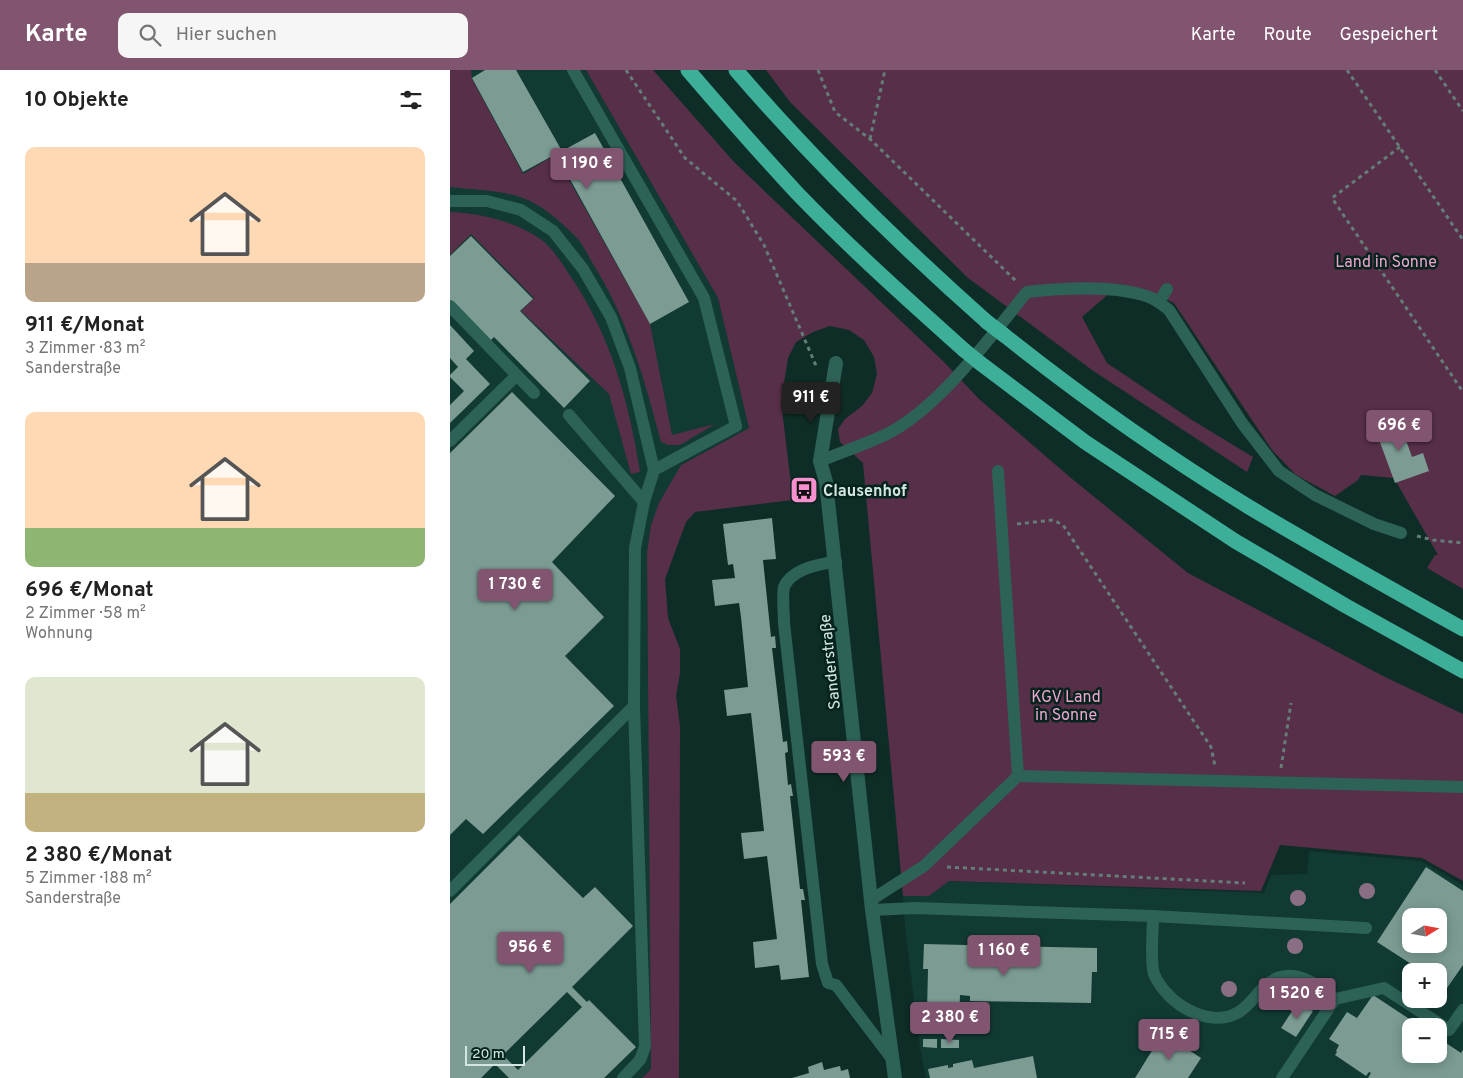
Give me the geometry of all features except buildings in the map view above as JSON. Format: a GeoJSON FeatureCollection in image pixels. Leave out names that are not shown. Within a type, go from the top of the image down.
{"type":"FeatureCollection","features":[{"type":"Feature","properties":{"kind":"highway"},"geometry":{"type":"LineString","coordinates":[[688,70],[746,138],[798,194],[893,286],[980,363],[1085,442],[1235,541],[1346,606],[1463,670]]}},
{"type":"Feature","properties":{"kind":"highway"},"geometry":{"type":"LineString","coordinates":[[736,70],[827,172],[882,226],[987,322],[1106,413],[1248,506],[1362,573],[1463,629]]}},
{"type":"Feature","properties":{"kind":"street","name":"Sanderstraße"},"geometry":{"type":"LineString","coordinates":[[836,363],[820,460],[826,482],[836,561],[872,905],[895,1078]]}},
{"type":"Feature","properties":{"kind":"lane"},"geometry":{"type":"LineString","coordinates":[[573,70],[704,298],[736,426],[654,470]]}},
{"type":"Feature","properties":{"kind":"lane"},"geometry":{"type":"LineString","coordinates":[[450,201],[487,201],[521,210],[553,231],[583,269],[610,317],[630,368],[654,470],[644,502],[635,548],[634,706],[645,1048],[640,1060],[623,1078]]}},
{"type":"Feature","properties":{"kind":"lane"},"geometry":{"type":"LineString","coordinates":[[820,460],[888,433],[921,411],[952,382],[1027,292],[1056,289],[1117,290],[1148,297],[1159,302],[1169,310],[1242,423],[1279,471],[1315,495],[1374,524],[1401,533]]}},
{"type":"Feature","properties":{"kind":"lane"},"geometry":{"type":"LineString","coordinates":[[1159,302],[1167,289]]}},
{"type":"Feature","properties":{"kind":"lane"},"geometry":{"type":"LineString","coordinates":[[450,306],[534,393]]}},
{"type":"Feature","properties":{"kind":"lane"},"geometry":{"type":"LineString","coordinates":[[450,441],[516,376]]}},
{"type":"Feature","properties":{"kind":"lane"},"geometry":{"type":"LineString","coordinates":[[569,415],[644,502]]}},
{"type":"Feature","properties":{"kind":"lane"},"geometry":{"type":"LineString","coordinates":[[998,472],[1018,776]]}},
{"type":"Feature","properties":{"kind":"lane"},"geometry":{"type":"LineString","coordinates":[[836,561],[803,569],[791,578],[784,588],[784,623],[822,964],[828,983],[836,985],[892,1059]]}},
{"type":"Feature","properties":{"kind":"lane"},"geometry":{"type":"LineString","coordinates":[[450,891],[634,706]]}},
{"type":"Feature","properties":{"kind":"lane"},"geometry":{"type":"LineString","coordinates":[[872,905],[924,866],[1018,776],[1463,787]]}},
{"type":"Feature","properties":{"kind":"lane"},"geometry":{"type":"LineString","coordinates":[[872,905],[1152,916],[1366,928]]}},
{"type":"Feature","properties":{"kind":"lane"},"geometry":{"type":"LineString","coordinates":[[1152,916],[1154,972],[1163,990],[1177,1002],[1200,1015],[1221,1018],[1240,1011],[1264,986],[1280,977],[1298,977],[1314,982],[1335,999]]}},
{"type":"Feature","properties":{"kind":"lane"},"geometry":{"type":"LineString","coordinates":[[1282,1078],[1335,999],[1384,988],[1449,1030],[1463,1010]]}},
{"type":"Feature","properties":{"kind":"path"},"geometry":{"type":"LineString","coordinates":[[626,70],[685,158],[736,201],[764,245],[818,370]]}},
{"type":"Feature","properties":{"kind":"path"},"geometry":{"type":"LineString","coordinates":[[818,70],[835,112],[870,139],[1027,292]]}},
{"type":"Feature","properties":{"kind":"path"},"geometry":{"type":"LineString","coordinates":[[870,139],[885,70]]}},
{"type":"Feature","properties":{"kind":"path"},"geometry":{"type":"LineString","coordinates":[[1348,70],[1463,240]]}},
{"type":"Feature","properties":{"kind":"path"},"geometry":{"type":"LineString","coordinates":[[1435,70],[1463,111]]}},
{"type":"Feature","properties":{"kind":"path"},"geometry":{"type":"LineString","coordinates":[[1400,147],[1332,198],[1463,392]]}},
{"type":"Feature","properties":{"kind":"path"},"geometry":{"type":"LineString","coordinates":[[1002,526],[1053,520],[1063,525],[1211,747],[1218,782]]}},
{"type":"Feature","properties":{"kind":"path"},"geometry":{"type":"LineString","coordinates":[[1401,533],[1434,540],[1463,543]]}},
{"type":"Feature","properties":{"kind":"path"},"geometry":{"type":"LineString","coordinates":[[1279,783],[1291,703]]}},
{"type":"Feature","properties":{"kind":"path"},"geometry":{"type":"LineString","coordinates":[[924,866],[1245,883]]}},
{"type":"Feature","properties":{"kind":"shaded area"},"geometry":{"type":"Polygon","coordinates":[[[450,70],[586,70],[718,298],[749,428],[681,465],[651,525],[647,552],[651,1069],[642,1078],[450,1078],[450,70]]]}},
{"type":"Feature","properties":{"kind":"shaded area"},"geometry":{"type":"Polygon","coordinates":[[[1309,851],[1421,861],[1463,885],[1463,1078],[926,1078],[920,1048],[903,896],[929,896],[949,881],[1264,893],[1271,875],[1307,874],[1309,851]]]}},
{"type":"Feature","properties":{"kind":"green space"},"geometry":{"type":"Polygon","coordinates":[[[450,70],[471,70],[472,79],[523,174],[555,155],[650,324],[672,435],[715,424],[680,445],[668,445],[661,442],[642,374],[626,330],[607,288],[577,238],[550,214],[523,198],[492,191],[450,187],[450,70]]]}},
{"type":"Feature","properties":{"kind":"green space","name":"KGV Land in Sonne"},"geometry":{"type":"Polygon","coordinates":[[[586,70],[653,70],[734,162],[944,362],[979,399],[1071,478],[1188,573],[1385,677],[1463,714],[1463,881],[1422,858],[1280,845],[1261,891],[949,881],[929,896],[903,896],[863,463],[840,442],[838,429],[845,419],[862,406],[872,393],[877,374],[874,357],[864,340],[849,330],[830,326],[813,332],[796,342],[788,358],[781,402],[793,500],[695,512],[686,522],[665,579],[668,618],[680,649],[680,673],[676,696],[680,726],[679,1078],[642,1078],[651,1069],[647,552],[651,525],[659,503],[681,465],[749,428],[718,298],[586,70]]]}},
{"type":"Feature","properties":{"kind":"green space","name":"Land in Sonne"},"geometry":{"type":"Polygon","coordinates":[[[766,70],[1463,70],[1463,589],[1427,568],[1435,555],[1438,555],[1394,478],[1361,475],[1358,480],[1335,496],[1296,475],[1272,450],[1174,303],[1146,290],[1120,284],[1082,317],[1107,363],[1192,420],[1253,457],[1247,472],[1092,370],[968,278],[790,102],[766,70]]]}},
{"type":"Feature","properties":{"kind":"green space"},"geometry":{"type":"Polygon","coordinates":[[[450,212],[487,217],[521,228],[543,241],[558,258],[585,299],[608,346],[624,395],[640,472],[631,474],[609,394],[521,311],[534,298],[471,234],[450,255],[450,212]]]}},
{"type":"Feature","properties":{"kind":"place","name":"Clausenhof"},"geometry":{"type":"Point","coordinates":[804,490]}}]}
